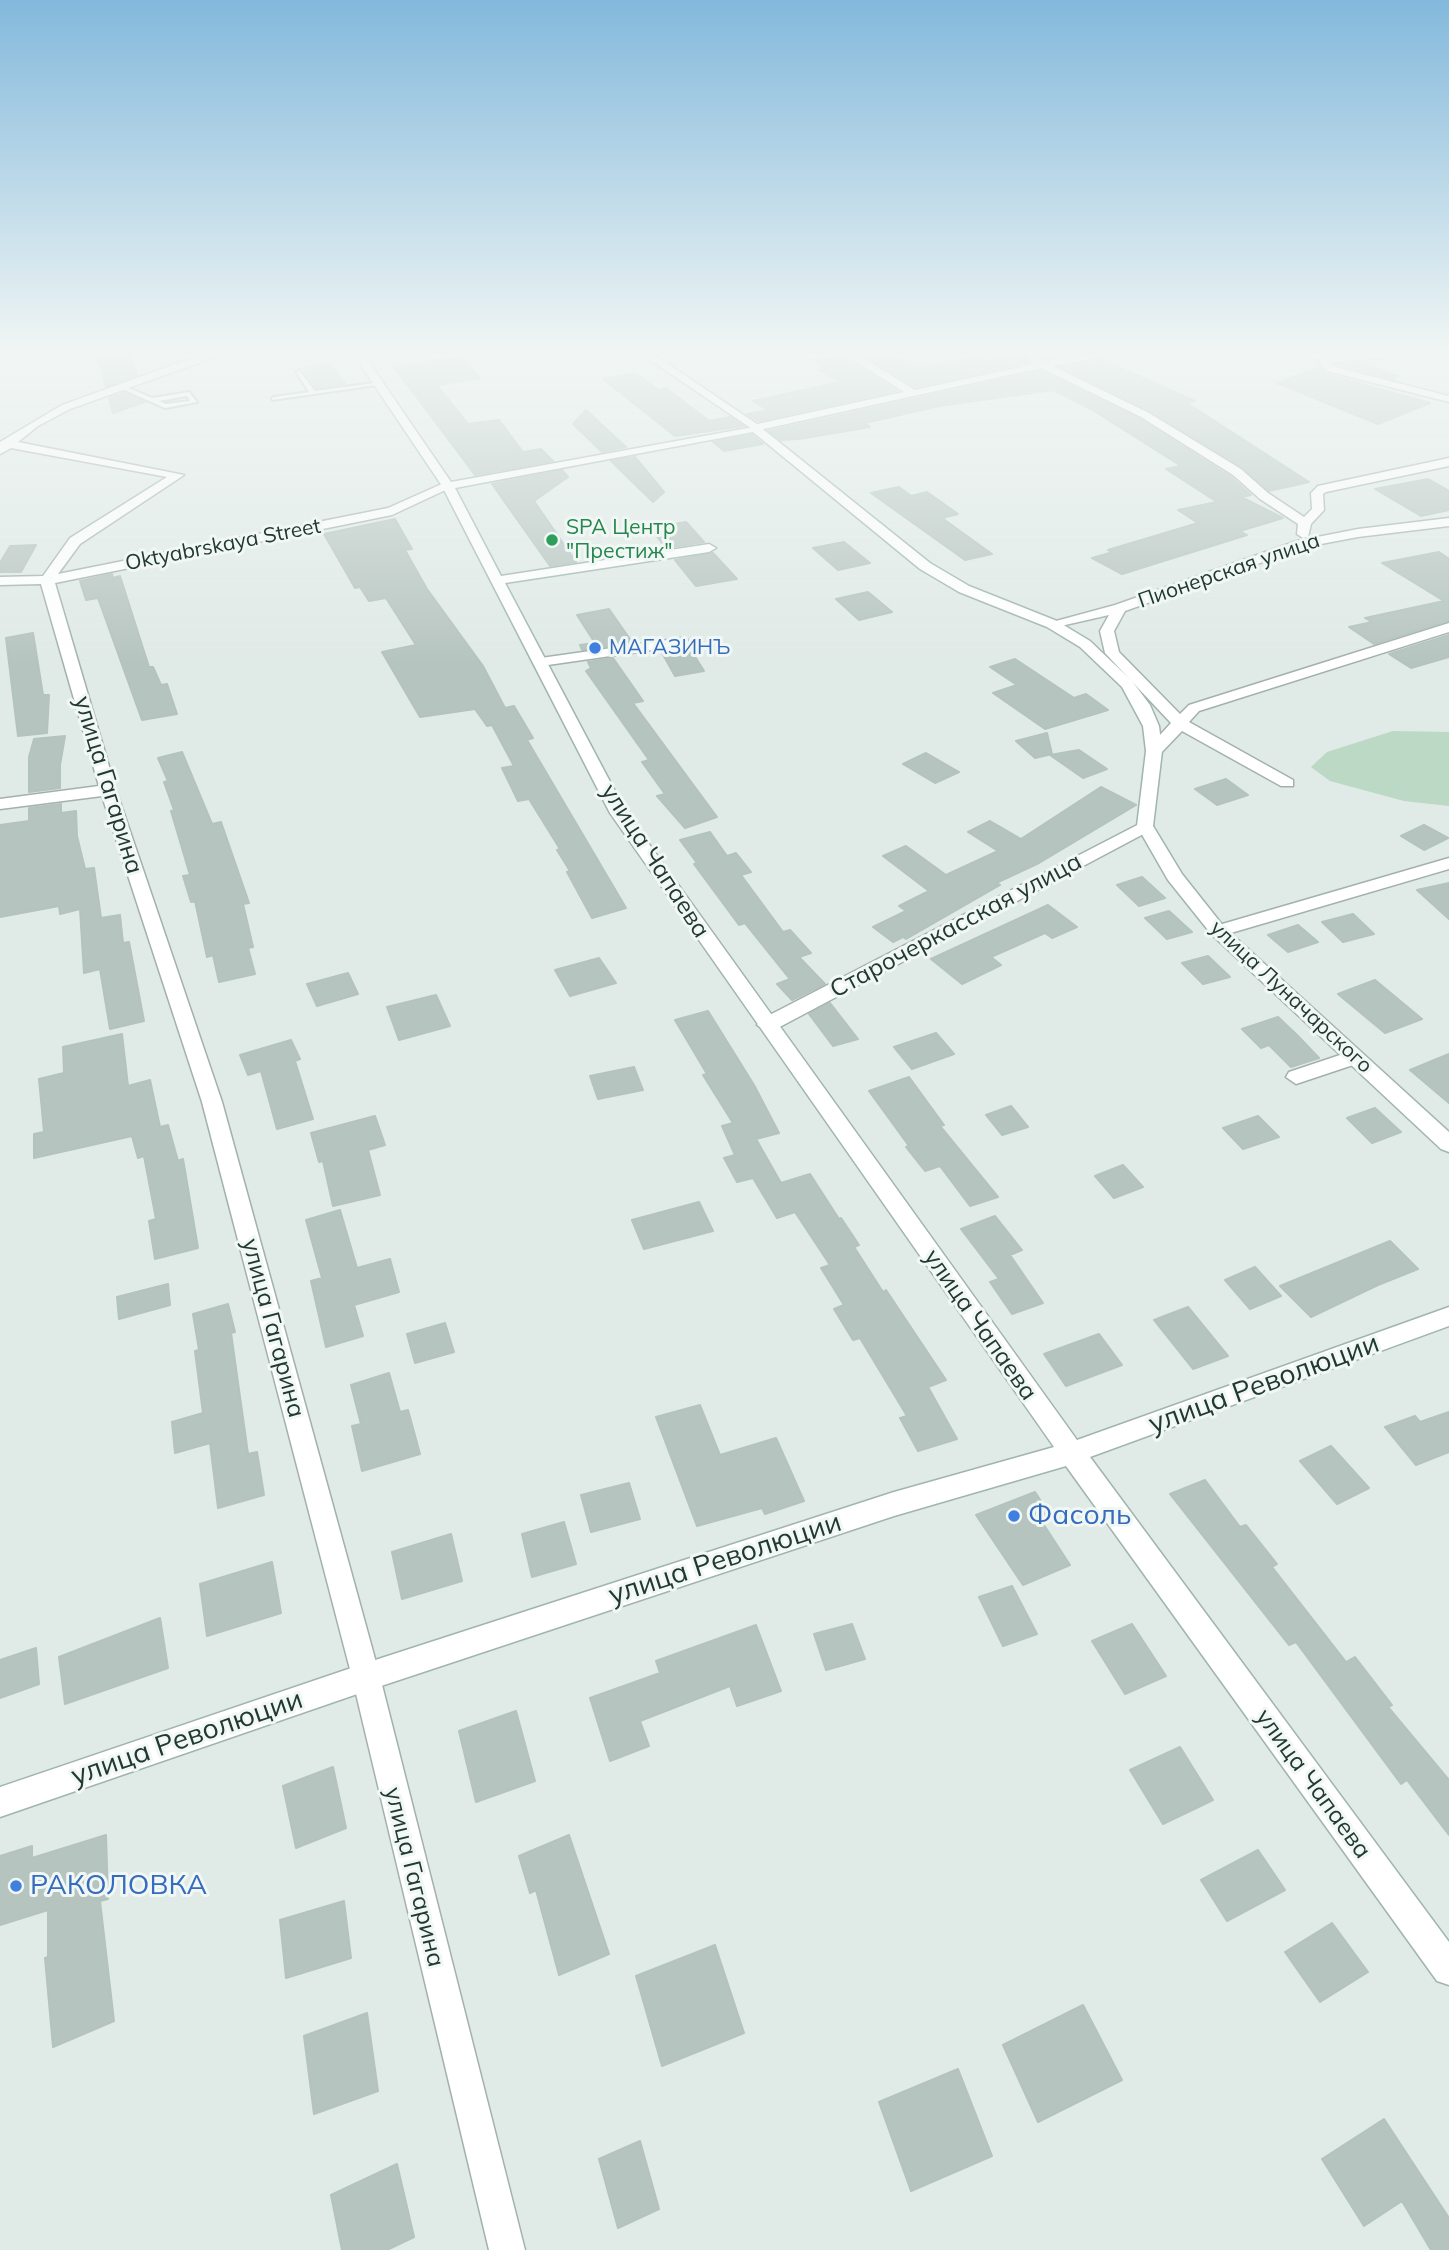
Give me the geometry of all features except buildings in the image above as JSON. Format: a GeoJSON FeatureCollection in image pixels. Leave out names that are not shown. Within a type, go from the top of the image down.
{"type":"FeatureCollection","features":[{"type":"Feature","properties":{"kind":"street"},"geometry":{"type":"LineString","coordinates":[[47,454],[178,475],[75,541],[47,580]]}},
{"type":"Feature","properties":{"kind":"street","name":"улица Чапаева"},"geometry":{"type":"LineString","coordinates":[[427,454],[448,486],[499,580],[618,813],[1072,1453],[1449,1969]]}},
{"type":"Feature","properties":{"kind":"street","name":"Oktyabrskaya Street"},"geometry":{"type":"LineString","coordinates":[[0,581],[47,580],[392,511],[448,486],[617,454]]}},
{"type":"Feature","properties":{"kind":"street"},"geometry":{"type":"LineString","coordinates":[[787,454],[925,566],[964,589],[1052,624],[1085,644],[1127,684],[1142,705],[1151,726],[1154,751],[1145,826]]}},
{"type":"Feature","properties":{"kind":"street"},"geometry":{"type":"LineString","coordinates":[[1208,454],[1237,472],[1264,496],[1305,523]]}},
{"type":"Feature","properties":{"kind":"street"},"geometry":{"type":"LineString","coordinates":[[1302,544],[1305,523],[1318,510],[1317,493],[1322,489],[1409,473],[1449,461]]}},
{"type":"Feature","properties":{"kind":"street","name":"Пионерская улица"},"geometry":{"type":"LineString","coordinates":[[1052,624],[1119,608],[1302,544],[1449,522]]}},
{"type":"Feature","properties":{"kind":"street"},"geometry":{"type":"LineString","coordinates":[[499,580],[709,548]]}},
{"type":"Feature","properties":{"kind":"street","name":"улица Гагарина"},"geometry":{"type":"LineString","coordinates":[[47,580],[108,790],[212,1102],[366,1677],[507,2250]]}},
{"type":"Feature","properties":{"kind":"street"},"geometry":{"type":"LineString","coordinates":[[1119,608],[1107,631],[1107,642],[1112,653],[1181,724],[1287,783]]}},
{"type":"Feature","properties":{"kind":"street"},"geometry":{"type":"LineString","coordinates":[[1154,751],[1194,708],[1449,627]]}},
{"type":"Feature","properties":{"kind":"street"},"geometry":{"type":"LineString","coordinates":[[541,662],[682,642]]}},
{"type":"Feature","properties":{"kind":"street"},"geometry":{"type":"LineString","coordinates":[[0,804],[108,790]]}},
{"type":"Feature","properties":{"kind":"street","name":"Старочеркасская улица"},"geometry":{"type":"LineString","coordinates":[[767,1026],[1145,826]]}},
{"type":"Feature","properties":{"kind":"street","name":"улица Луначарского"},"geometry":{"type":"LineString","coordinates":[[1145,826],[1174,876],[1218,931],[1449,1144]]}},
{"type":"Feature","properties":{"kind":"street"},"geometry":{"type":"LineString","coordinates":[[1218,931],[1449,863]]}},
{"type":"Feature","properties":{"kind":"street"},"geometry":{"type":"LineString","coordinates":[[1296,1077],[1355,1057]]}},
{"type":"Feature","properties":{"kind":"street","name":"улица Революции"},"geometry":{"type":"LineString","coordinates":[[0,1802],[366,1677],[894,1504],[1072,1453],[1449,1316]]}},
{"type":"Feature","properties":{"kind":"green space"},"geometry":{"type":"Polygon","coordinates":[[[1393,731],[1449,732],[1449,806],[1404,801],[1330,781],[1311,767],[1327,752],[1393,731]]]}},
{"type":"Feature","properties":{"kind":"place","name":"SPA Центр \"Престиж\""},"geometry":{"type":"Point","coordinates":[552,540]}},
{"type":"Feature","properties":{"kind":"place","name":"МАГАЗИНЪ"},"geometry":{"type":"Point","coordinates":[595,648]}},
{"type":"Feature","properties":{"kind":"place","name":"Фасоль"},"geometry":{"type":"Point","coordinates":[1014,1516]}},
{"type":"Feature","properties":{"kind":"place","name":"РАКОЛОВКА"},"geometry":{"type":"Point","coordinates":[16,1886]}}]}
